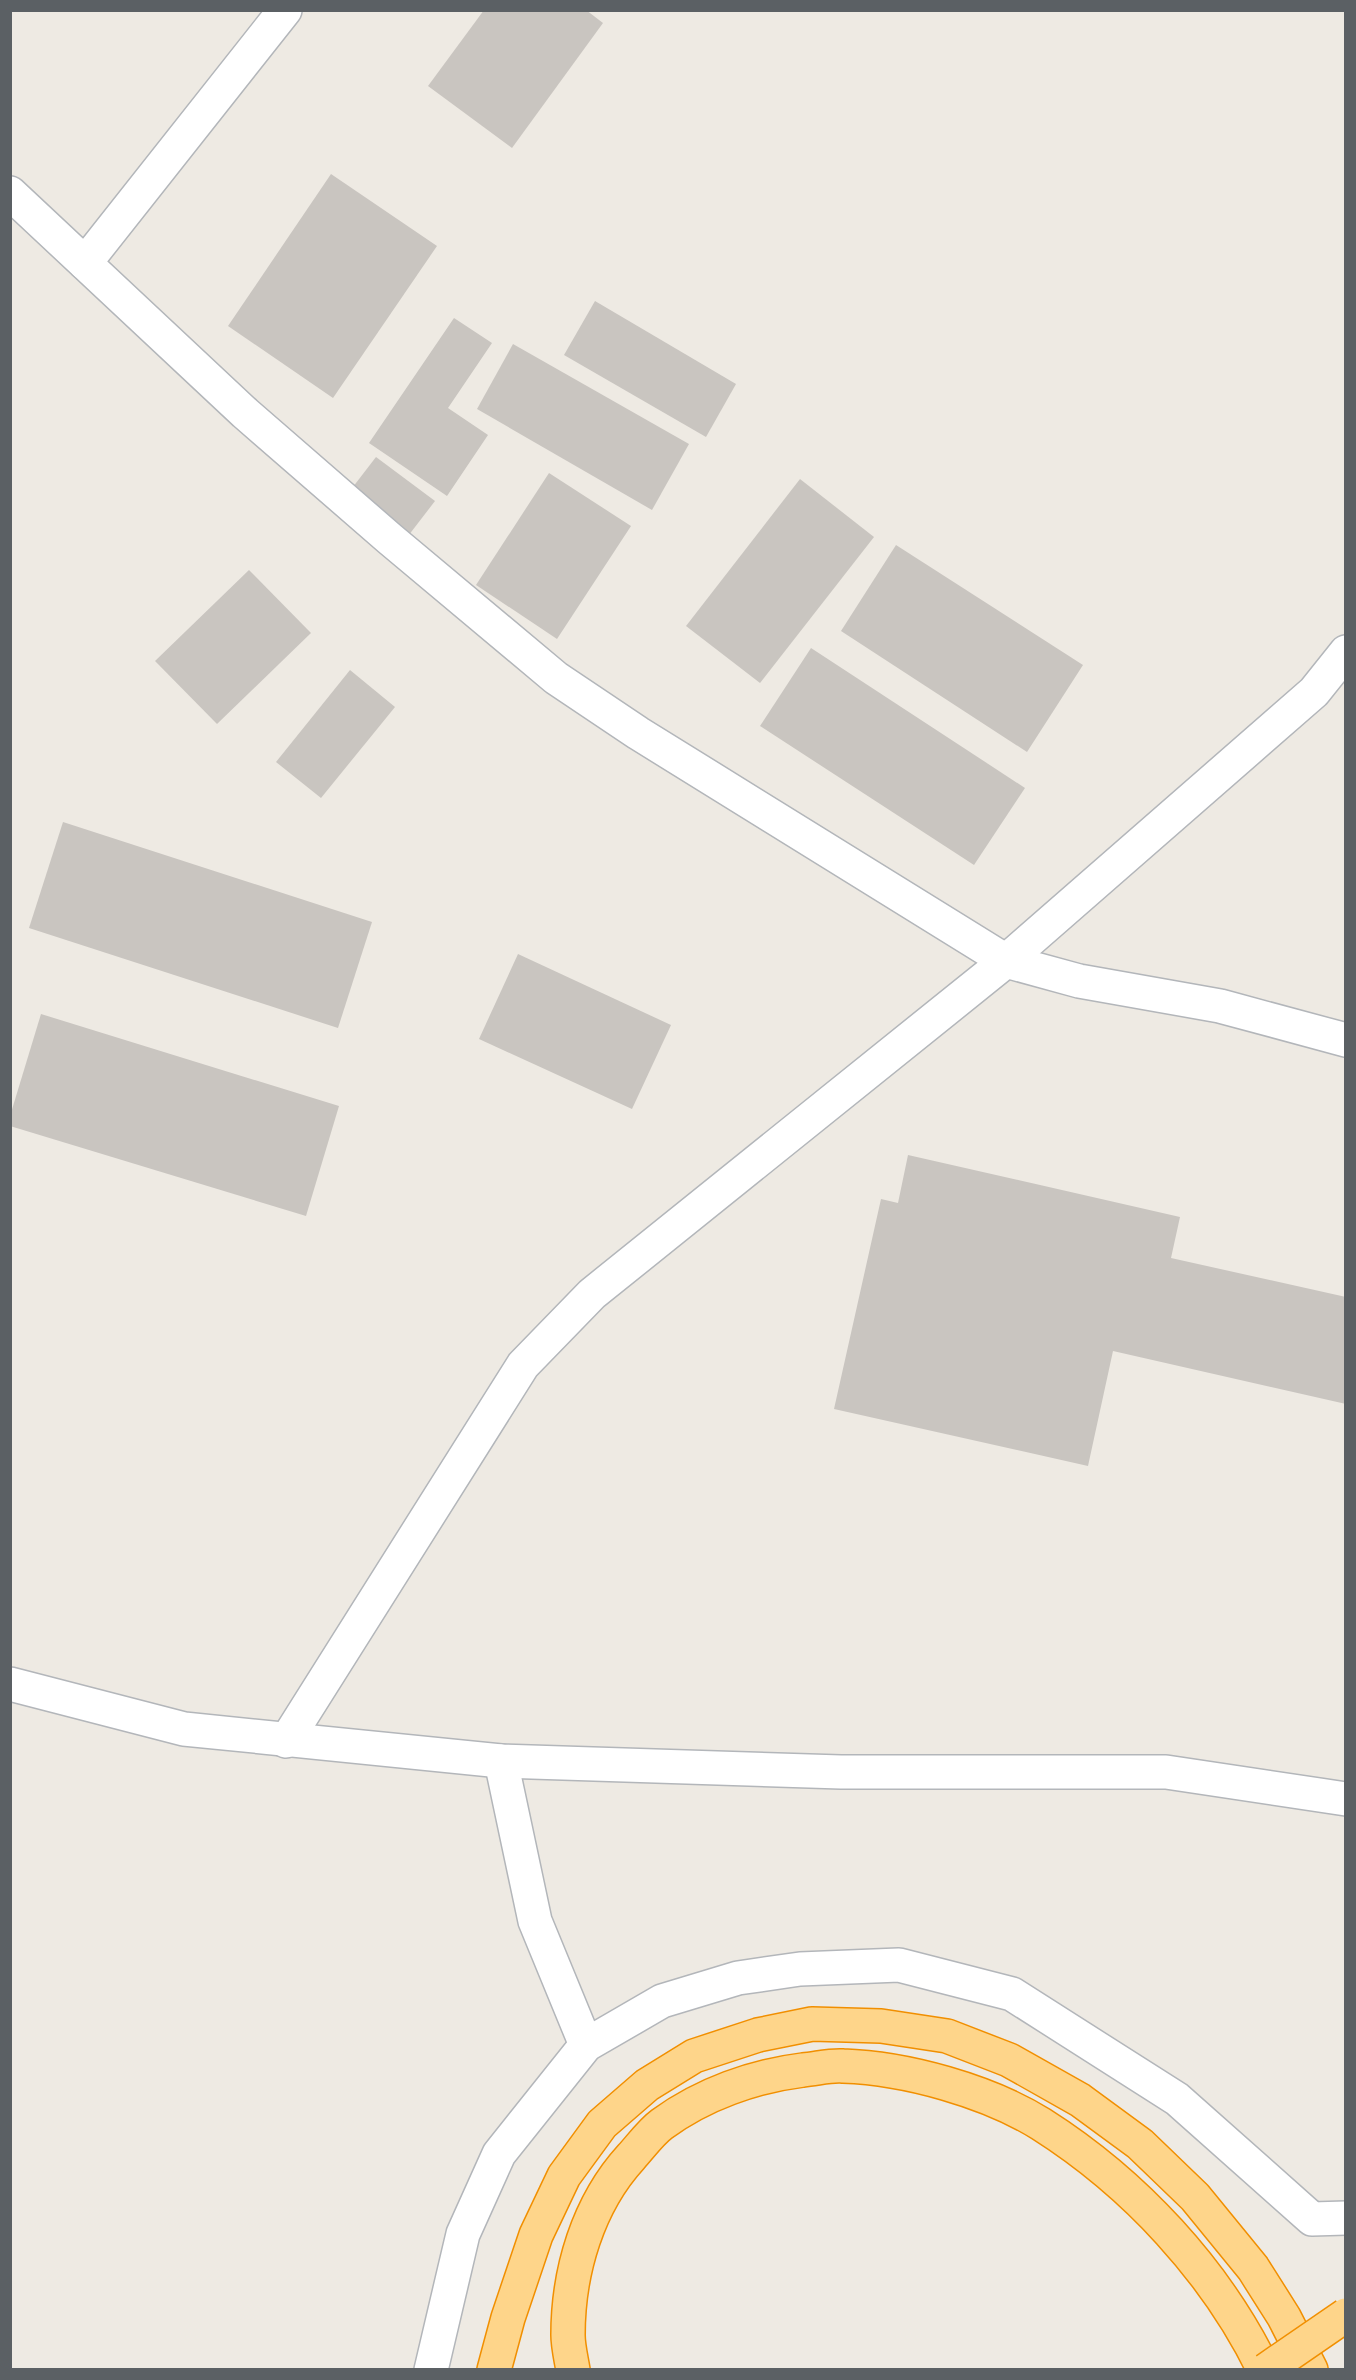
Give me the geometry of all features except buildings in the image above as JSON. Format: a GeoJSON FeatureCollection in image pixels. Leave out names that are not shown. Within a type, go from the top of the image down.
{"type":"FeatureCollection","features":[{"type":"Feature","properties":{"kind":"highway"},"geometry":{"type":"LineString","coordinates":[[494,2370],[508,2318],[536,2235],[564,2176],[602,2124],[647,2085],[694,2056],[758,2035],[812,2024],[881,2026],[947,2036],[1009,2060],[1080,2100],[1140,2144],[1195,2197],[1253,2268],[1284,2317],[1311,2370]]}},
{"type":"Feature","properties":{"kind":"highway"},"geometry":{"type":"LineString","coordinates":[[573,2370],[567,2337],[572,2278],[590,2218],[620,2169],[662,2124],[721,2090],[776,2074],[842,2066],[914,2075],[978,2093],[1040,2124],[1084,2155],[1158,2220],[1202,2271],[1251,2344],[1265,2370],[1346,2315]]}},
{"type":"Feature","properties":{"kind":"street"},"geometry":{"type":"LineString","coordinates":[[85,263],[285,10]]}},
{"type":"Feature","properties":{"kind":"street"},"geometry":{"type":"LineString","coordinates":[[10,193],[245,413],[390,539],[556,678],[638,733],[1006,961],[1079,981],[1220,1006],[1346,1040]]}},
{"type":"Feature","properties":{"kind":"street"},"geometry":{"type":"LineString","coordinates":[[286,1741],[523,1365],[592,1294],[1006,961],[1314,692],[1346,652]]}},
{"type":"Feature","properties":{"kind":"street"},"geometry":{"type":"LineString","coordinates":[[10,1684],[184,1729],[501,1761],[841,1772],[1166,1772],[1346,1799]]}},
{"type":"Feature","properties":{"kind":"street"},"geometry":{"type":"LineString","coordinates":[[501,1761],[535,1921],[586,2045]]}},
{"type":"Feature","properties":{"kind":"street"},"geometry":{"type":"LineString","coordinates":[[431,2370],[463,2234],[498,2154],[586,2045],[662,2001],[738,1978],[800,1968],[899,1965],[1012,1994],[1177,2099],[1312,2219],[1346,2218]]}}]}
